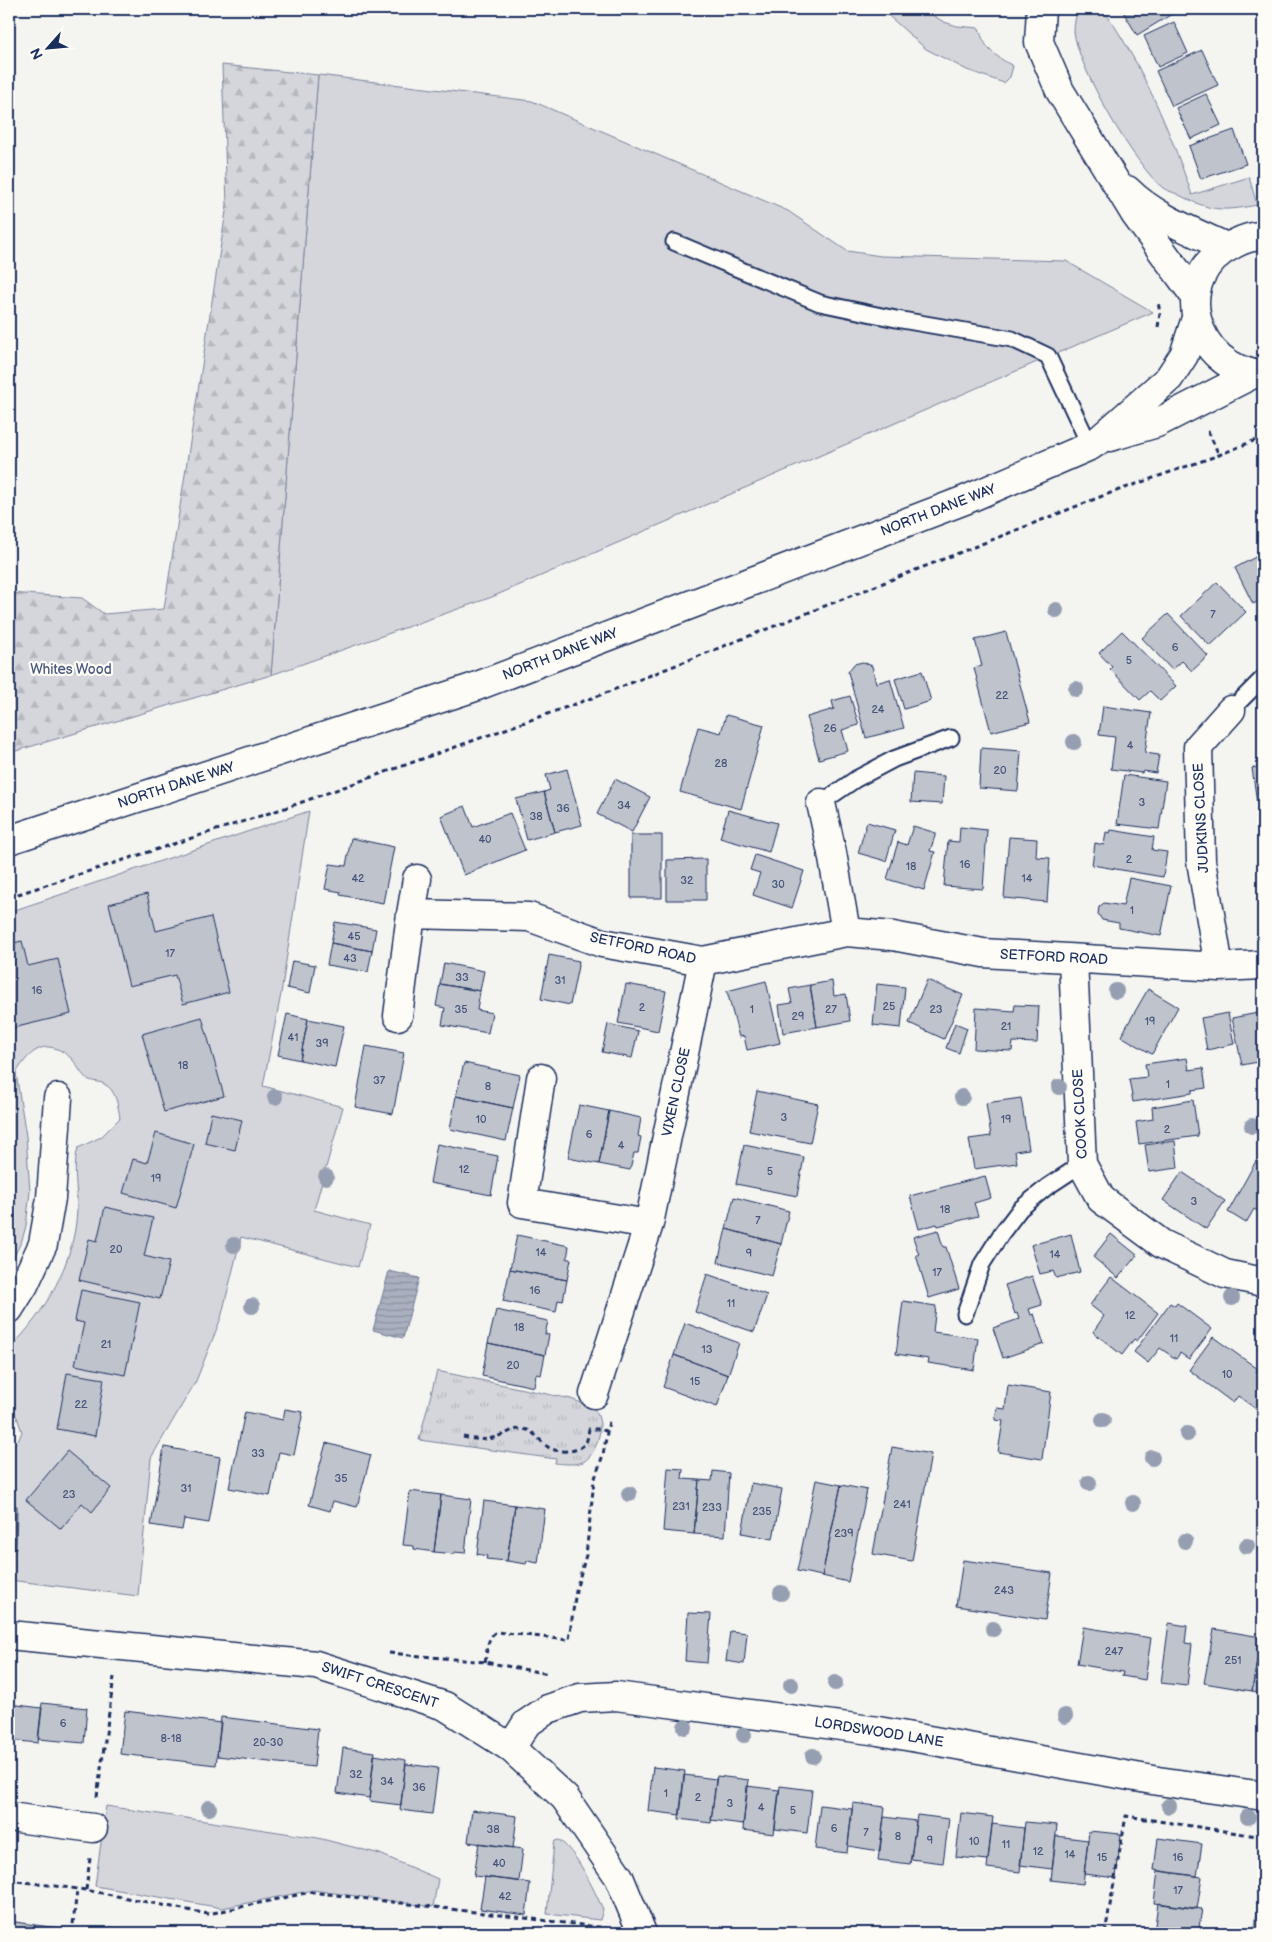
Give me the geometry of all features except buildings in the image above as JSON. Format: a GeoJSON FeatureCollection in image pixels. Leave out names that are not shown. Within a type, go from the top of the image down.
{"type":"FeatureCollection","features":[{"type":"Feature","properties":{"kind":"street"},"geometry":{"type":"LineString","coordinates":[[1041,9],[1039,42],[1060,91],[1095,152],[1196,307]]}},
{"type":"Feature","properties":{"kind":"street"},"geometry":{"type":"LineString","coordinates":[[1113,177],[1136,199],[1163,216],[1226,247]]}},
{"type":"Feature","properties":{"kind":"street","name":"NORTH DANE WAY"},"geometry":{"type":"LineString","coordinates":[[1095,443],[1170,378],[1184,355],[1196,307],[1199,281],[1215,256],[1226,247],[1242,239],[1263,236]]}},
{"type":"Feature","properties":{"kind":"street","name":"NORTH DANE WAY"},"geometry":{"type":"LineString","coordinates":[[1196,307],[1203,338],[1216,355],[1233,367],[1258,374]]}},
{"type":"Feature","properties":{"kind":"street","name":"NORTH DANE WAY"},"geometry":{"type":"LineString","coordinates":[[9,840],[472,688],[956,504],[1095,443],[1157,422],[1258,374]]}},
{"type":"Feature","properties":{"kind":"street","name":"JUDKINS CLOSE"},"geometry":{"type":"LineString","coordinates":[[1219,967],[1202,861],[1198,747],[1231,710]]}},
{"type":"Feature","properties":{"kind":"street"},"geometry":{"type":"LineString","coordinates":[[820,803],[832,852],[846,932]]}},
{"type":"Feature","properties":{"kind":"street"},"geometry":{"type":"LineString","coordinates":[[398,1016],[417,880]]}},
{"type":"Feature","properties":{"kind":"street","name":"SETFORD ROAD"},"geometry":{"type":"LineString","coordinates":[[411,914],[529,917],[602,942],[703,961],[846,932],[893,936],[983,953],[1219,967],[1263,965]]}},
{"type":"Feature","properties":{"kind":"street","name":"COOK CLOSE"},"geometry":{"type":"LineString","coordinates":[[1073,959],[1082,1164],[1101,1198],[1162,1244],[1225,1274],[1263,1282]]}},
{"type":"Feature","properties":{"kind":"street","name":"VIXEN CLOSE"},"geometry":{"type":"LineString","coordinates":[[594,1394],[649,1224],[703,961]]}},
{"type":"Feature","properties":{"kind":"street"},"geometry":{"type":"LineString","coordinates":[[541,1078],[522,1204],[649,1224]]}},
{"type":"Feature","properties":{"kind":"street"},"geometry":{"type":"LineString","coordinates":[[9,1309],[24,1285],[43,1244],[51,1198],[52,1162],[58,1098]]}},
{"type":"Feature","properties":{"kind":"street","name":"SWIFT CRESCENT"},"geometry":{"type":"LineString","coordinates":[[9,1636],[316,1664],[446,1706],[511,1748],[565,1798],[619,1877],[642,1933]]}},
{"type":"Feature","properties":{"kind":"street","name":"LORDSWOOD LANE"},"geometry":{"type":"LineString","coordinates":[[511,1748],[526,1724],[548,1709],[580,1698],[616,1696],[836,1724],[1158,1781],[1263,1796]]}},
{"type":"Feature","properties":{"kind":"street"},"geometry":{"type":"LineString","coordinates":[[9,1817],[93,1828]]}},
{"type":"Feature","properties":{"kind":"lane"},"geometry":{"type":"LineString","coordinates":[[674,242],[820,303],[896,319],[1012,338],[1048,356],[1095,443]]}},
{"type":"Feature","properties":{"kind":"lane"},"geometry":{"type":"LineString","coordinates":[[1231,710],[1263,678]]}},
{"type":"Feature","properties":{"kind":"lane"},"geometry":{"type":"LineString","coordinates":[[820,803],[856,779],[894,759],[951,738]]}},
{"type":"Feature","properties":{"kind":"lane"},"geometry":{"type":"LineString","coordinates":[[965,1314],[982,1264],[1000,1234],[1020,1209],[1047,1187],[1082,1164]]}},
{"type":"Feature","properties":{"kind":"path"},"geometry":{"type":"LineString","coordinates":[[1208,431],[1220,455]]}},
{"type":"Feature","properties":{"kind":"path"},"geometry":{"type":"LineString","coordinates":[[9,898],[291,806],[603,694],[1105,495],[1220,455],[1263,437]]}},
{"type":"Feature","properties":{"kind":"path"},"geometry":{"type":"LineString","coordinates":[[485,1662],[489,1640],[492,1634],[496,1632],[569,1640],[578,1583],[586,1555],[594,1480],[603,1455],[608,1432],[608,1410],[594,1394]]}},
{"type":"Feature","properties":{"kind":"path"},"geometry":{"type":"LineString","coordinates":[[463,1436],[482,1440],[518,1429],[525,1429],[530,1430],[541,1442],[553,1449],[571,1451],[579,1449],[585,1444],[589,1429],[600,1429],[608,1432]]}},
{"type":"Feature","properties":{"kind":"path"},"geometry":{"type":"LineString","coordinates":[[86,1890],[119,1646]]}},
{"type":"Feature","properties":{"kind":"path"},"geometry":{"type":"LineString","coordinates":[[384,1653],[485,1662],[551,1674]]}},
{"type":"Feature","properties":{"kind":"path"},"geometry":{"type":"LineString","coordinates":[[1105,1933],[1126,1816],[1257,1836],[1263,1835]]}},
{"type":"Feature","properties":{"kind":"path"},"geometry":{"type":"LineString","coordinates":[[9,1880],[86,1890],[208,1914],[311,1892],[642,1933]]}},
{"type":"Feature","properties":{"kind":"path"},"geometry":{"type":"LineString","coordinates":[[72,1933],[77,1890]]}},
{"type":"Feature","properties":{"kind":"green space"},"geometry":{"type":"Polygon","coordinates":[[[881,9],[922,9],[944,22],[957,26],[979,28],[987,47],[1013,66],[1010,77],[1004,83],[967,70],[926,49],[881,9]]]}},
{"type":"Feature","properties":{"kind":"green space"},"geometry":{"type":"Polygon","coordinates":[[[1078,9],[1103,9],[1117,30],[1154,99],[1192,195],[1249,177],[1257,205],[1234,209],[1207,207],[1165,189],[1151,176],[1123,138],[1085,68],[1074,31],[1078,9]]]}},
{"type":"Feature","properties":{"kind":"green space","name":"Whites Wood"},"geometry":{"type":"Polygon","coordinates":[[[222,65],[318,75],[271,675],[9,753],[9,593],[82,598],[104,614],[164,609],[227,205],[222,65]]]}},
{"type":"Feature","properties":{"kind":"green space"},"geometry":{"type":"Polygon","coordinates":[[[318,75],[532,101],[788,211],[847,251],[881,256],[1066,261],[1153,312],[492,597],[271,675],[318,75]]]}},
{"type":"Feature","properties":{"kind":"green space"},"geometry":{"type":"Polygon","coordinates":[[[309,811],[281,994],[263,1086],[343,1107],[314,1210],[370,1225],[358,1267],[241,1237],[221,1318],[196,1381],[151,1458],[138,1596],[9,1580],[9,1450],[18,1441],[22,1432],[17,1417],[9,1410],[9,1349],[35,1320],[46,1303],[56,1286],[71,1248],[77,1210],[75,1171],[78,1148],[101,1137],[120,1118],[116,1098],[108,1086],[86,1078],[72,1059],[55,1048],[40,1048],[28,1057],[16,1073],[26,1136],[30,1192],[26,1226],[22,1240],[9,1267],[9,912],[309,811]]]}},
{"type":"Feature","properties":{"kind":"green space"},"geometry":{"type":"Polygon","coordinates":[[[437,1371],[571,1399],[594,1408],[600,1424],[597,1443],[591,1454],[583,1462],[566,1464],[555,1463],[556,1459],[419,1440],[437,1371]]]}},
{"type":"Feature","properties":{"kind":"green space"},"geometry":{"type":"Polygon","coordinates":[[[106,1806],[318,1838],[380,1854],[438,1879],[433,1907],[313,1890],[222,1908],[95,1886],[106,1806]]]}},
{"type":"Feature","properties":{"kind":"green space"},"geometry":{"type":"Polygon","coordinates":[[[559,1840],[579,1862],[590,1882],[603,1909],[600,1920],[547,1914],[554,1843],[559,1840]]]}},
{"type":"Feature","properties":{"kind":"green space"},"geometry":{"type":"Polygon","coordinates":[[[1263,1867],[1263,1933],[1254,1933],[1263,1867]]]}},
{"type":"Feature","properties":{"kind":"water"},"geometry":{"type":"Polygon","coordinates":[[[389,1271],[419,1278],[403,1338],[373,1330],[389,1271]]]}}]}
